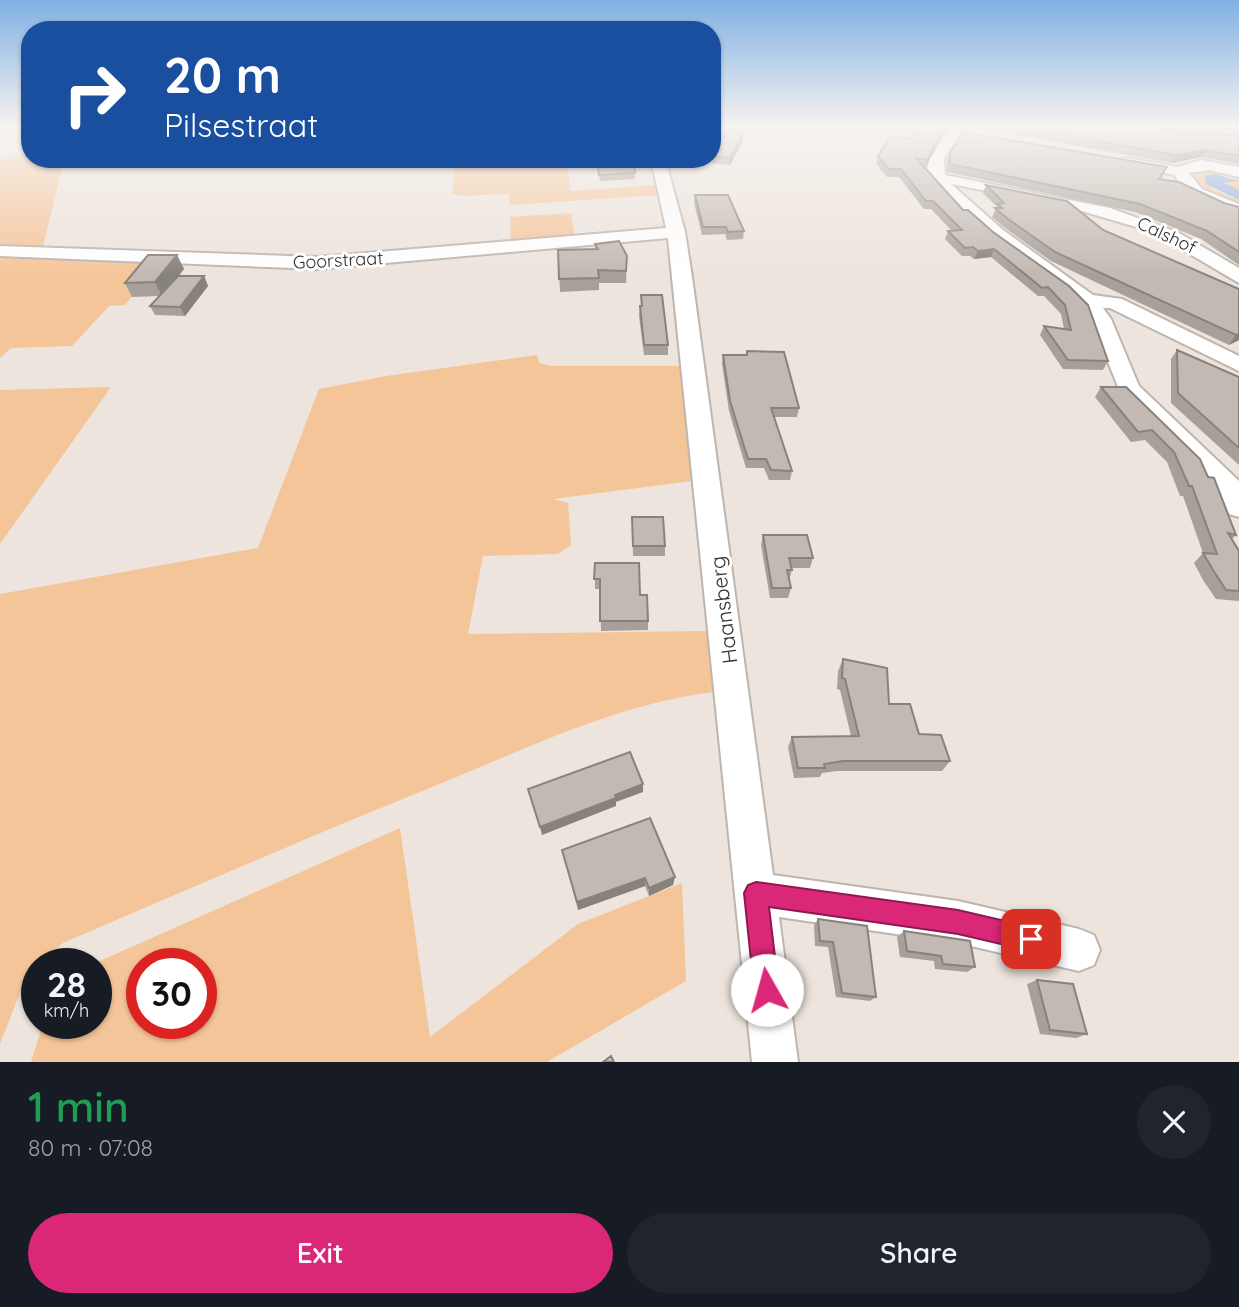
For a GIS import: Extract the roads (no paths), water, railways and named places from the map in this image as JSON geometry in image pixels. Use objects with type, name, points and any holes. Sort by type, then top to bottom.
[{"type":"street","name":"Haansberg","points":[[661,176],[676,232],[775,1062]]},
{"type":"street","points":[[939,176],[964,208],[1004,240],[1069,282],[1087,300],[1101,319],[1129,389],[1237,497]]},
{"type":"street","points":[[1124,176],[1192,188],[1213,201],[1239,209]]},
{"type":"street","points":[[1183,176],[1192,188]]},
{"type":"street","name":"Calshof","points":[[939,179],[957,180],[1088,206],[1165,231],[1203,252],[1239,277]]},
{"type":"street","name":"Calshof","points":[[1088,206],[1091,218],[1106,232]]},
{"type":"street","name":"Goorstraat","points":[[0,251],[318,263],[676,232]]},
{"type":"street","points":[[1216,283],[1239,294]]},
{"type":"street","points":[[1087,300],[1115,303],[1234,357]]},
{"type":"street","points":[[756,893],[958,922],[1079,950]]},
{"type":"water","points":[[1205,176],[1220,176],[1239,181],[1224,183],[1239,190],[1239,200],[1206,184]]}]
